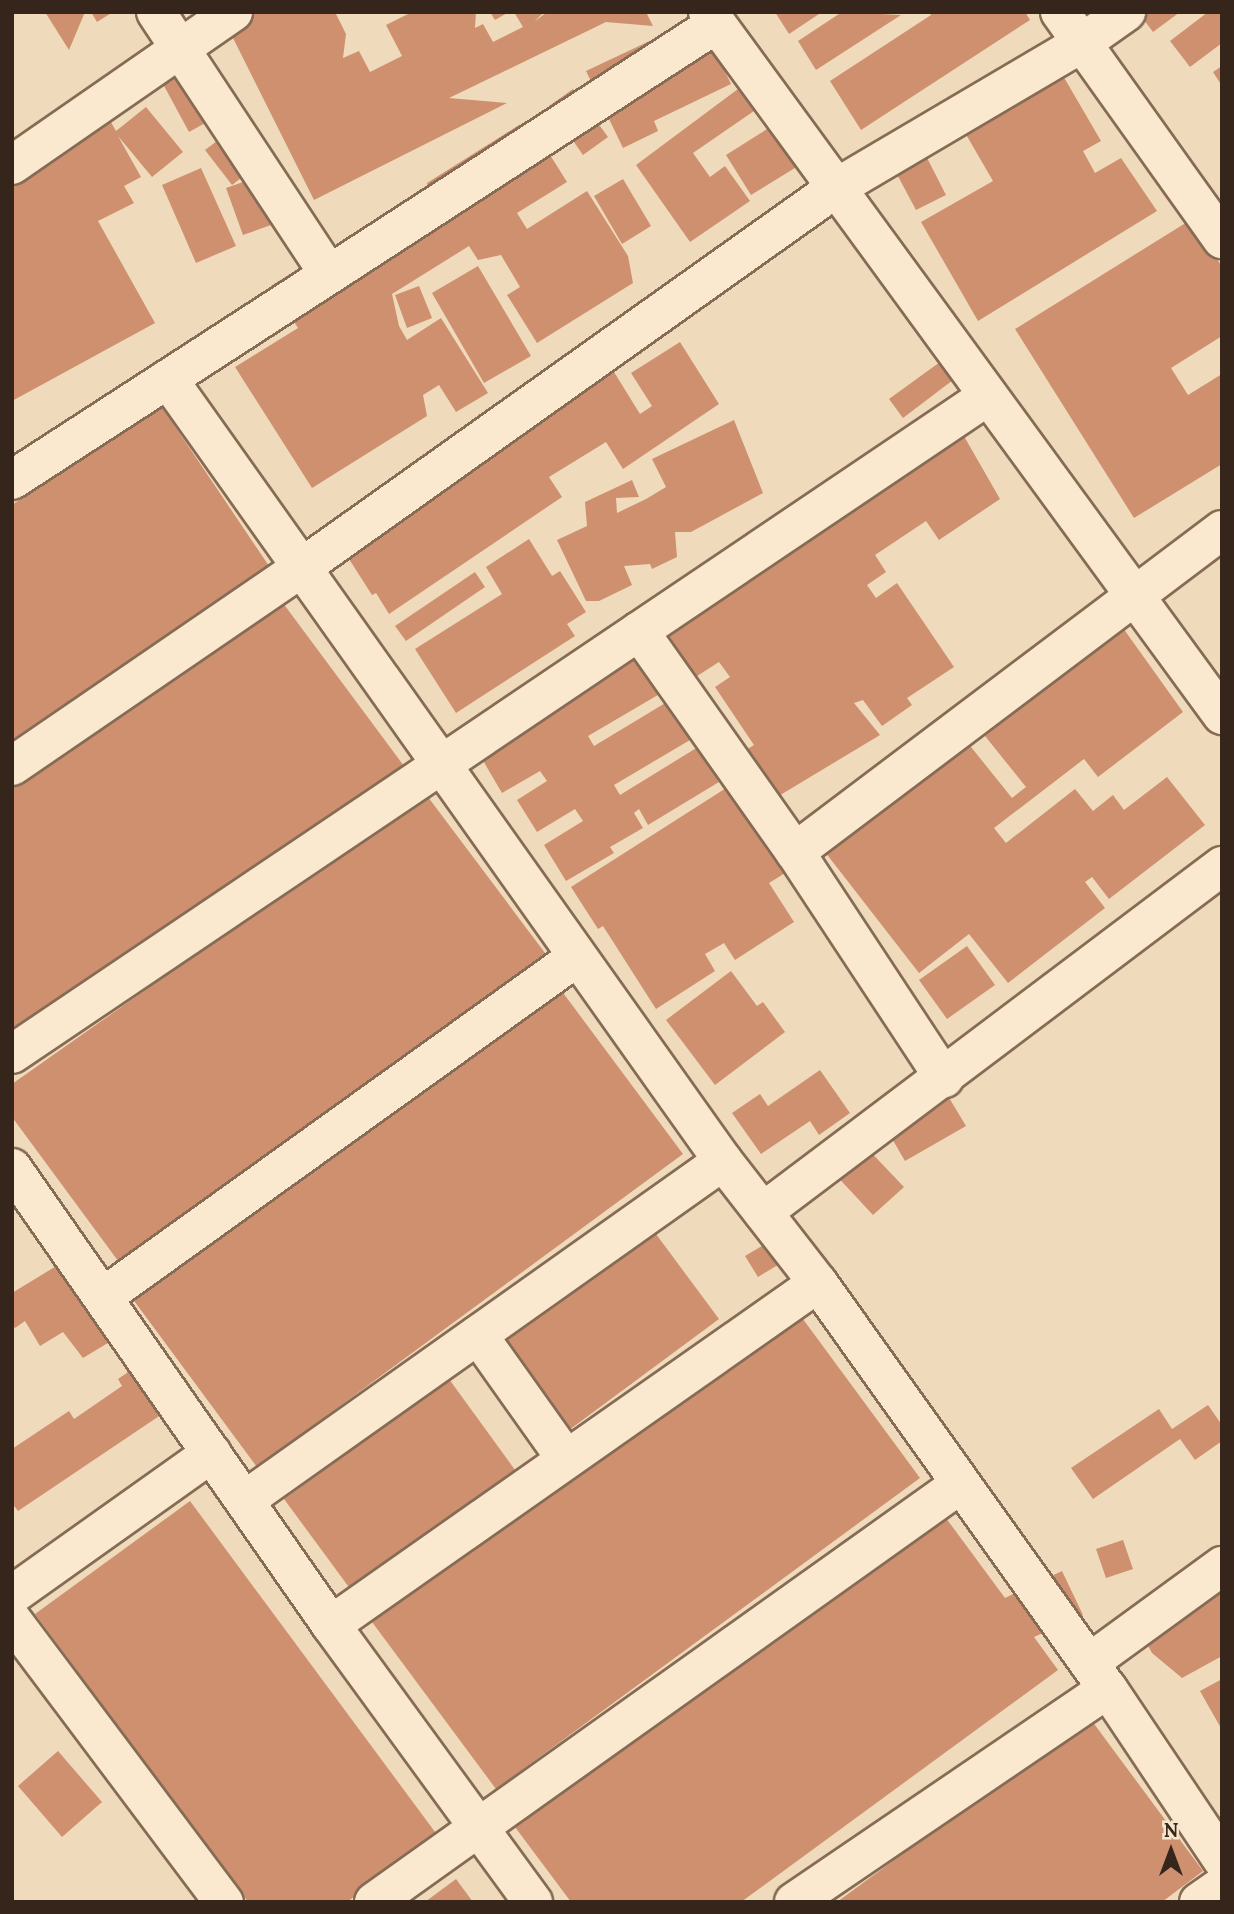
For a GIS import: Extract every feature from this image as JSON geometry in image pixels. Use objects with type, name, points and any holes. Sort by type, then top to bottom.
[{"type":"street","points":[[156,12],[329,274]]},
{"type":"street","points":[[12,166],[233,12]]},
{"type":"street","points":[[1060,12],[1222,239]]},
{"type":"street","points":[[12,766],[302,568],[836,188],[1082,43],[1126,12]]},
{"type":"street","points":[[12,480],[329,274],[712,18],[1222,715]]},
{"type":"street","points":[[168,379],[723,1161],[818,1283],[959,1485],[1099,1676],[1222,1859]]},
{"type":"street","points":[[12,1054],[988,396]]},
{"type":"street","points":[[795,852],[1133,594],[1222,530]]},
{"type":"street","points":[[639,631],[795,852],[944,1078]]},
{"type":"street","points":[[763,1212],[1222,866]]},
{"type":"street","points":[[103,1297],[577,957]]},
{"type":"street","points":[[245,1500],[723,1161]]},
{"type":"street","points":[[12,1168],[331,1625],[533,1902]]},
{"type":"street","points":[[331,1625],[818,1283]]},
{"type":"street","points":[[478,1335],[566,1459]]},
{"type":"street","points":[[12,1595],[212,1453]]},
{"type":"street","points":[[374,1902],[959,1485]]},
{"type":"street","points":[[794,1902],[1099,1676],[1222,1566]]},
{"type":"street","points":[[12,1620],[224,1902]]},
{"type":"street","points":[[1199,1902],[1222,1886]]},
{"type":"building","points":[[45,12],[85,12],[69,50]]},
{"type":"building","points":[[91,12],[113,12],[97,22]]},
{"type":"building","points":[[230,12],[335,12],[346,34],[343,58],[359,51],[370,72],[402,56],[386,25],[412,12],[476,12],[475,28],[483,24],[493,42],[523,27],[514,12],[544,12],[534,22],[547,12],[646,12],[653,26],[606,22],[449,98],[507,103],[314,200],[222,16]]},
{"type":"building","points":[[490,12],[509,12],[495,20]]},
{"type":"building","points":[[775,12],[822,12],[789,34]]},
{"type":"building","points":[[842,12],[901,15],[816,70],[798,41]]},
{"type":"building","points":[[929,12],[1025,12],[1030,20],[861,130],[830,81],[931,15]]},
{"type":"building","points":[[1138,12],[1180,12],[1153,32]]},
{"type":"building","points":[[1208,12],[1222,12],[1222,43],[1190,67],[1170,41]]},
{"type":"building","points":[[692,21],[708,55],[715,51],[731,84],[654,121],[658,131],[623,148],[586,71]]},
{"type":"building","points":[[150,60],[232,108],[189,132]]},
{"type":"building","points":[[1222,66],[1222,86],[1213,72]]},
{"type":"building","points":[[1062,74],[1101,141],[1083,151],[1095,173],[1121,158],[1157,211],[978,321],[921,222],[993,181],[964,131]]},
{"type":"building","points":[[573,89],[608,137],[583,155],[549,106]]},
{"type":"building","points":[[738,89],[754,111],[693,153],[710,177],[725,166],[750,201],[690,242],[636,165]]},
{"type":"building","points":[[146,107],[183,152],[152,177],[118,136],[141,177],[124,186],[134,203],[98,221],[155,323],[12,401],[12,170],[108,117],[116,131]]},
{"type":"building","points":[[778,122],[803,163],[751,195],[726,155]]},
{"type":"building","points":[[241,123],[267,158],[232,185],[205,150]]},
{"type":"building","points":[[530,123],[567,182],[517,213],[527,229],[587,191],[628,256],[633,283],[537,343],[507,295],[520,287],[501,255],[478,260],[469,246],[392,294],[399,326],[407,340],[441,318],[488,393],[456,412],[439,385],[423,395],[427,416],[312,488],[235,367],[298,328],[271,286],[384,215],[431,206],[427,183],[519,125]]},
{"type":"building","points":[[923,150],[946,195],[916,210],[892,165]]},
{"type":"building","points":[[201,168],[236,246],[196,263],[162,185]]},
{"type":"building","points":[[277,170],[294,217],[243,235],[226,188]]},
{"type":"building","points":[[623,179],[651,226],[622,244],[594,196]]},
{"type":"building","points":[[1192,219],[1222,267],[1222,336],[1171,368],[1188,395],[1222,374],[1222,464],[1134,518],[1015,329]]},
{"type":"building","points":[[478,266],[531,356],[484,383],[432,293]]},
{"type":"building","points":[[419,286],[432,318],[407,328],[395,295]]},
{"type":"building","points":[[680,342],[719,404],[623,469],[606,442],[549,477],[562,497],[389,614],[376,593],[372,595],[340,545],[614,372],[640,414],[652,406],[631,373]]},
{"type":"building","points":[[940,362],[953,380],[903,418],[889,399]]},
{"type":"building","points":[[160,404],[271,569],[12,746],[12,505]]},
{"type":"building","points":[[734,420],[763,493],[691,532],[675,532],[677,557],[652,569],[650,564],[624,566],[632,585],[599,601],[586,601],[557,540],[587,526],[585,502],[632,480],[639,497],[616,498],[617,513],[646,499],[666,487],[652,459]]},
{"type":"building","points":[[961,431],[1000,499],[939,540],[926,521],[875,555],[886,572],[867,585],[876,598],[897,583],[954,667],[907,698],[912,705],[882,726],[863,700],[854,703],[880,735],[777,797],[746,750],[754,745],[715,687],[730,677],[719,662],[694,678],[665,629]]},
{"type":"building","points":[[529,539],[552,576],[560,571],[586,612],[567,624],[575,636],[456,713],[415,649],[502,594],[486,567]]},
{"type":"building","points":[[475,572],[485,587],[406,641],[395,626]]},
{"type":"building","points":[[274,591],[404,766],[12,1034],[12,783]]},
{"type":"building","points":[[1123,628],[1183,712],[1098,777],[1084,759],[994,828],[1006,843],[1075,789],[1093,811],[1113,795],[1124,810],[1167,777],[1205,825],[1109,899],[1092,877],[1085,882],[1105,908],[1008,983],[969,934],[919,973],[825,852],[967,742],[1012,798],[1026,787],[985,736]]},
{"type":"building","points":[[637,650],[663,692],[588,736],[594,746],[667,702],[690,740],[614,785],[620,795],[698,747],[719,782],[648,825],[639,809],[634,813],[643,828],[610,847],[614,853],[566,881],[544,845],[583,821],[575,809],[537,832],[517,800],[547,781],[540,771],[502,793],[475,747]]},
{"type":"building","points":[[734,783],[790,870],[769,883],[794,922],[735,960],[724,943],[705,954],[715,971],[656,1009],[603,926],[598,929],[571,887]]},
{"type":"building","points":[[425,793],[551,961],[127,1273],[12,1117],[12,1084]]},
{"type":"building","points":[[967,946],[995,985],[947,1019],[919,980]]},
{"type":"building","points":[[731,971],[757,1006],[763,1002],[785,1032],[715,1085],[666,1020]]},
{"type":"building","points":[[555,982],[683,1154],[257,1467],[129,1294]]},
{"type":"building","points":[[820,1070],[850,1113],[819,1135],[810,1121],[761,1154],[732,1113],[760,1094],[768,1106]]},
{"type":"building","points":[[945,1091],[966,1126],[905,1161],[884,1125]]},
{"type":"building","points":[[863,1144],[904,1187],[873,1215],[833,1172]]},
{"type":"building","points":[[653,1230],[719,1319],[561,1436],[494,1346]]},
{"type":"building","points":[[789,1230],[801,1251],[758,1277],[745,1256]]},
{"type":"building","points":[[76,1254],[131,1329],[83,1358],[63,1332],[40,1346],[25,1321],[15,1328],[12,1324],[12,1293]]},
{"type":"building","points":[[797,1311],[920,1478],[496,1789],[372,1622]]},
{"type":"building","points":[[134,1368],[183,1400],[18,1511],[12,1503],[12,1449],[69,1411],[74,1419],[122,1386],[118,1379]]},
{"type":"building","points":[[449,1379],[515,1470],[351,1590],[284,1499]]},
{"type":"building","points":[[1208,1405],[1222,1425],[1222,1441],[1195,1460],[1180,1439],[1093,1499],[1071,1468],[1159,1409],[1172,1429]]},
{"type":"building","points":[[190,1501],[438,1836],[347,1902],[248,1902],[35,1614]]},
{"type":"building","points":[[943,1514],[1005,1598],[1062,1571],[1083,1615],[1034,1637],[1058,1670],[741,1902],[571,1902],[515,1827]]},
{"type":"building","points":[[1123,1540],[1133,1569],[1106,1578],[1096,1549]]},
{"type":"building","points":[[1222,1560],[1222,1656],[1182,1678],[1152,1653],[1128,1609]]},
{"type":"building","points":[[1222,1679],[1222,1730],[1200,1691]]},
{"type":"building","points":[[1089,1717],[1203,1871],[1162,1902],[837,1902]]},
{"type":"building","points":[[58,1751],[102,1802],[62,1837],[18,1786]]},
{"type":"building","points":[[456,1879],[473,1902],[425,1902]]}]
